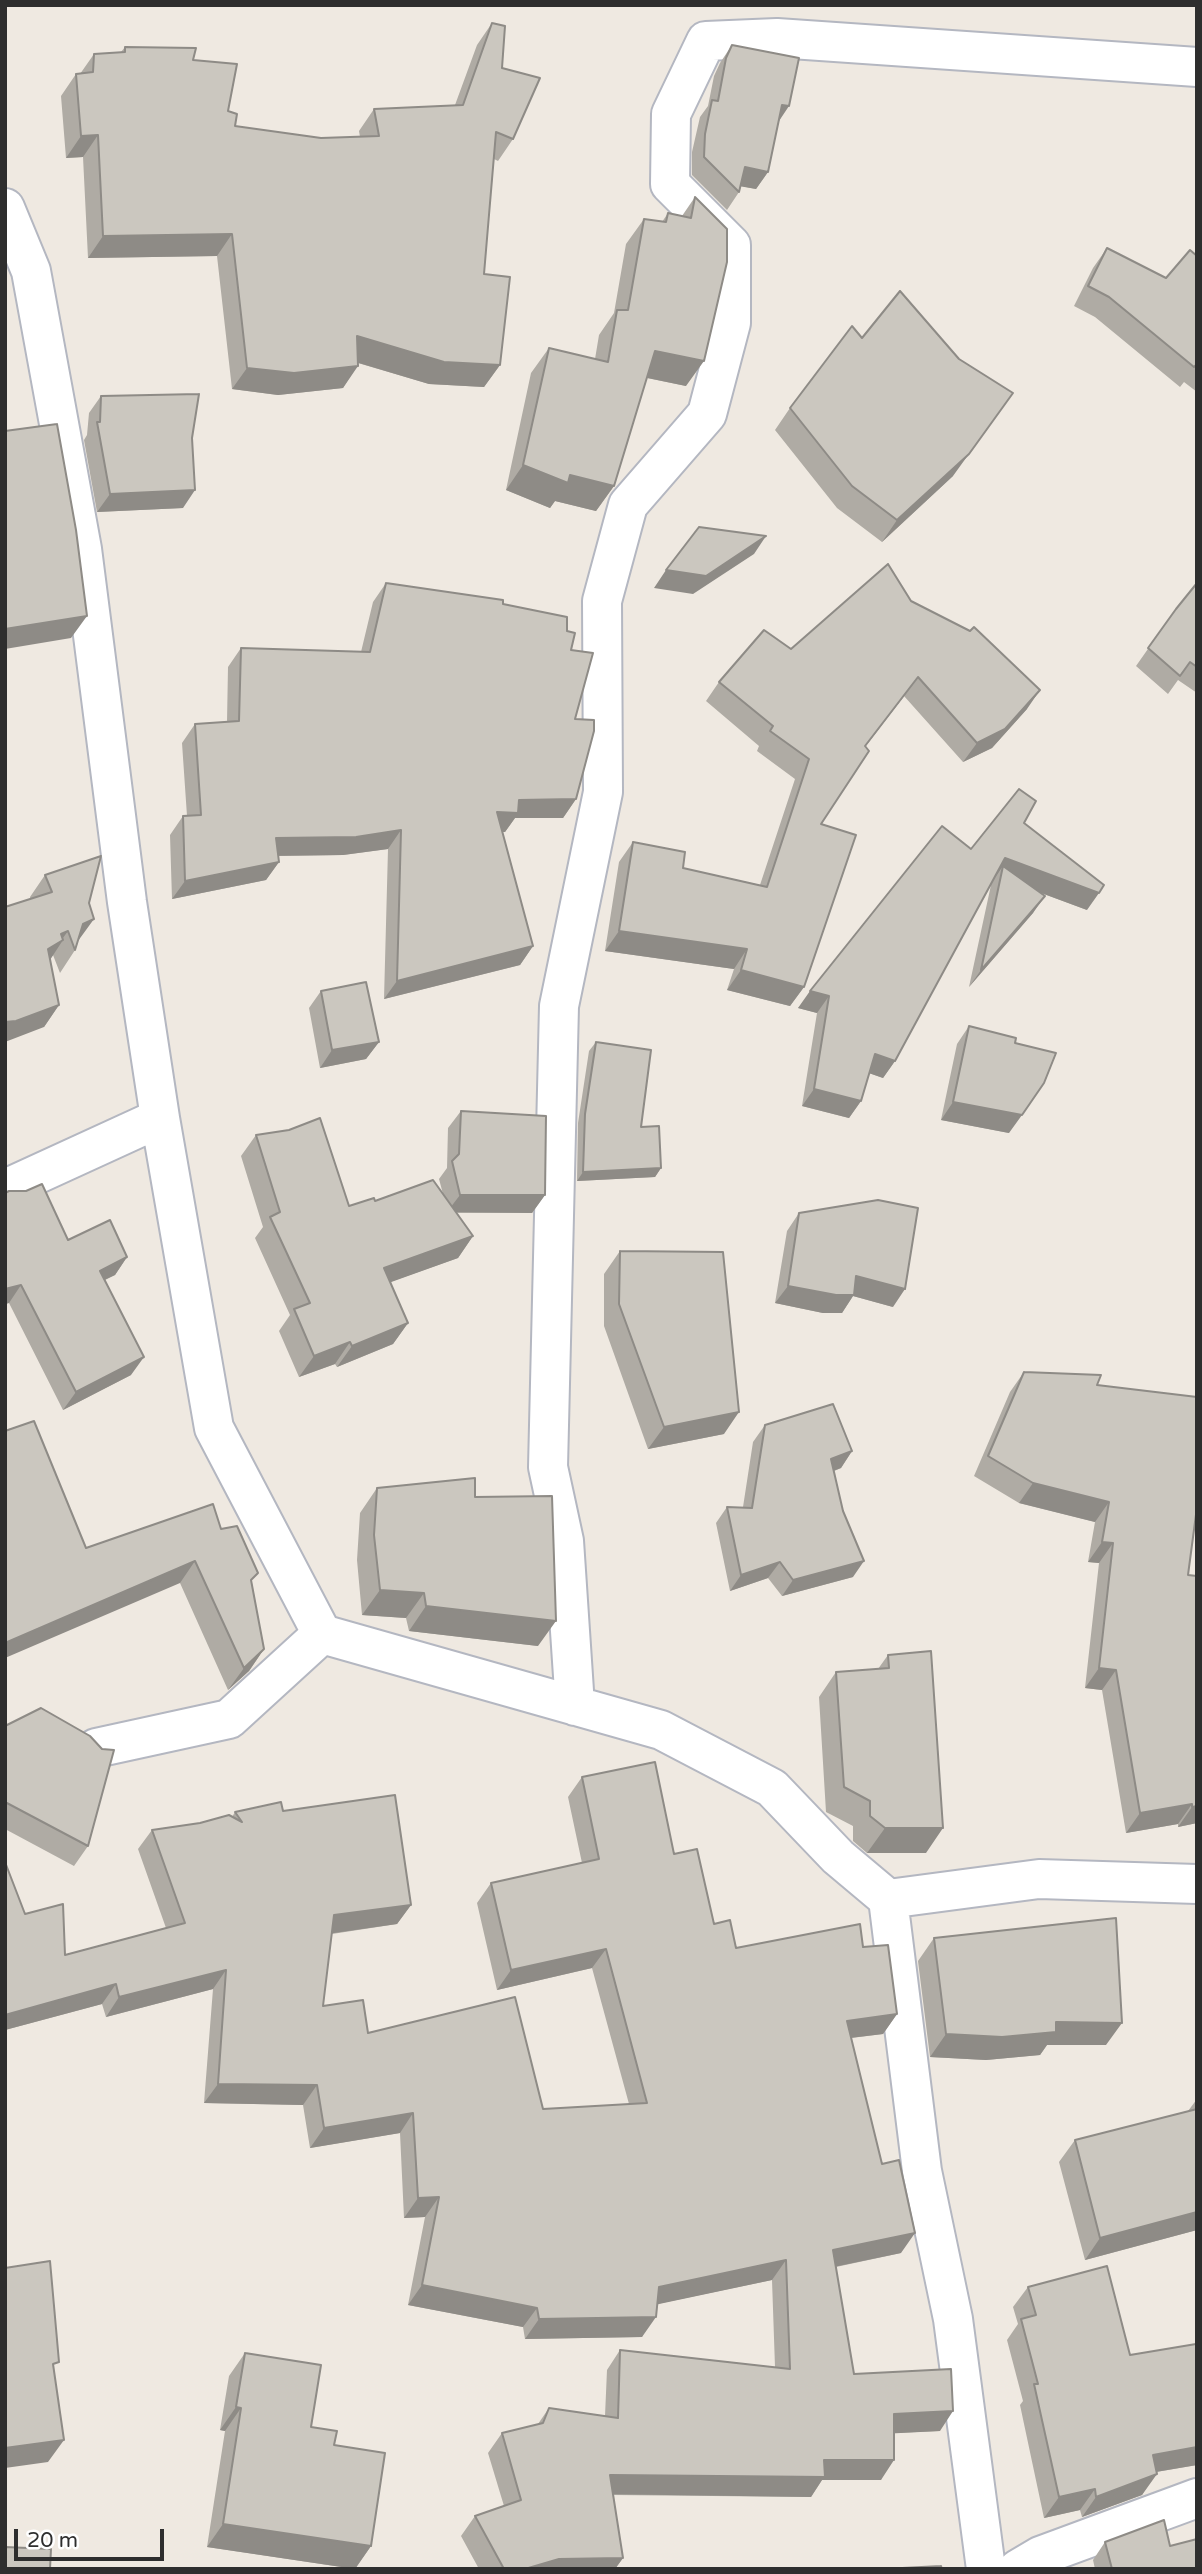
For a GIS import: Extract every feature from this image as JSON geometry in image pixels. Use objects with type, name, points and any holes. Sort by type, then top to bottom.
[{"type":"street","points":[[575,1706],[564,1541],[548,1467],[559,1006],[603,792],[602,601],[628,505],[707,414],[731,323],[731,245],[670,184],[671,114],[706,41],[777,38],[1197,68]]},
{"type":"street","points":[[5,208],[31,271],[82,549],[127,902],[160,1118],[214,1428],[322,1634],[661,1730],[772,1788],[838,1857],[888,1899],[922,2171],[953,2319],[986,2569]]},
{"type":"street","points":[[5,1189],[160,1118]]},
{"type":"street","points":[[96,1748],[229,1719],[322,1634]]},
{"type":"street","points":[[888,1899],[1039,1879],[1197,1884]]},
{"type":"street","points":[[1018,2569],[1040,2556],[1197,2498]]},
{"type":"building","points":[[492,23],[505,26],[502,68],[540,78],[513,139],[496,132],[484,274],[510,277],[500,365],[444,362],[357,336],[358,366],[294,373],[247,368],[232,234],[103,236],[98,135],[81,136],[76,74],[93,72],[94,54],[125,52],[125,47],[196,48],[193,60],[237,64],[228,111],[237,114],[235,126],[321,138],[379,136],[374,109],[463,105]]},
{"type":"building","points":[[732,45],[799,58],[789,106],[782,105],[768,172],[745,167],[739,192],[704,157],[705,134],[712,100],[718,101],[726,58]]},
{"type":"building","points":[[695,197],[727,229],[727,262],[704,361],[655,351],[614,486],[570,475],[568,483],[523,465],[549,348],[608,362],[617,310],[628,310],[644,219],[666,222],[668,213],[691,218]]},
{"type":"building","points":[[1107,248],[1166,278],[1190,250],[1197,256],[1197,364],[1194,367],[1109,297],[1088,286]]},
{"type":"building","points":[[900,291],[959,359],[1013,393],[969,454],[897,520],[852,486],[790,408],[852,326],[862,338]]},
{"type":"building","points":[[199,394],[192,438],[195,490],[110,494],[97,422],[100,422],[101,396]]},
{"type":"building","points":[[57,424],[76,530],[87,616],[5,629],[5,431]]},
{"type":"building","points":[[699,527],[766,536],[706,576],[666,570]]},
{"type":"building","points":[[888,564],[911,601],[970,631],[974,627],[1040,690],[1005,729],[977,743],[918,677],[865,746],[869,751],[821,824],[856,835],[804,987],[741,970],[747,949],[619,931],[633,842],[685,852],[683,868],[767,887],[809,759],[770,731],[773,726],[719,682],[764,630],[791,649]]},
{"type":"building","points":[[386,583],[503,600],[503,604],[567,617],[567,631],[575,633],[571,650],[593,653],[575,719],[594,720],[594,731],[576,799],[519,800],[518,813],[497,812],[533,946],[397,981],[401,830],[356,837],[276,838],[279,862],[185,881],[183,816],[201,815],[195,724],[239,721],[241,648],[370,652]]},
{"type":"building","points":[[1197,583],[1197,667],[1190,662],[1180,676],[1148,648]]},
{"type":"building","points":[[1019,789],[1036,801],[1024,823],[1104,885],[1099,893],[1005,858],[895,1061],[875,1054],[861,1101],[814,1089],[829,996],[810,991],[942,826],[971,849]]},
{"type":"building","points":[[101,856],[89,903],[94,919],[83,924],[75,950],[68,931],[61,934],[63,940],[48,949],[59,1005],[16,1021],[5,1022],[5,907],[52,892],[45,875]]},
{"type":"building","points":[[1003,866],[1045,896],[981,970]]},
{"type":"building","points":[[366,982],[379,1042],[332,1050],[321,991]]},
{"type":"building","points":[[969,1026],[1016,1038],[1015,1043],[1056,1053],[1044,1083],[1022,1115],[953,1102]]},
{"type":"building","points":[[596,1042],[651,1050],[641,1127],[659,1126],[661,1168],[583,1172],[585,1114]]},
{"type":"building","points":[[461,1111],[546,1116],[545,1195],[460,1195],[452,1161],[459,1154]]},
{"type":"building","points":[[320,1118],[349,1206],[374,1198],[375,1201],[433,1180],[473,1236],[384,1268],[408,1323],[352,1346],[350,1342],[314,1356],[294,1309],[310,1303],[270,1217],[280,1212],[256,1135],[289,1130]]},
{"type":"building","points":[[42,1184],[68,1240],[110,1220],[127,1257],[100,1271],[144,1357],[76,1392],[21,1285],[5,1289],[5,1193],[26,1191]]},
{"type":"building","points":[[878,1200],[918,1208],[905,1289],[856,1276],[854,1295],[836,1295],[788,1286],[799,1213]]},
{"type":"building","points":[[620,1251],[723,1252],[739,1412],[664,1427],[619,1304]]},
{"type":"building","points":[[1024,1372],[1101,1375],[1097,1385],[1197,1397],[1197,1507],[1188,1575],[1197,1576],[1197,1806],[1192,1807],[1192,1804],[1140,1813],[1116,1670],[1099,1668],[1113,1543],[1102,1542],[1109,1502],[1033,1483],[988,1456]]},
{"type":"building","points":[[833,1404],[852,1451],[831,1459],[843,1511],[864,1561],[793,1580],[780,1562],[741,1575],[727,1507],[752,1508],[765,1425]]},
{"type":"building","points":[[34,1421],[86,1548],[213,1504],[221,1529],[237,1526],[258,1573],[251,1580],[264,1649],[244,1668],[195,1561],[5,1643],[5,1431]]},
{"type":"building","points":[[475,1478],[475,1497],[552,1496],[556,1621],[426,1606],[424,1593],[380,1590],[374,1535],[377,1488]]},
{"type":"building","points":[[931,1651],[943,1828],[885,1828],[870,1816],[870,1801],[844,1787],[836,1672],[889,1668],[888,1655]]},
{"type":"building","points":[[41,1708],[90,1736],[102,1749],[114,1750],[88,1846],[5,1802],[5,1726]]},
{"type":"building","points":[[655,1762],[674,1854],[697,1849],[714,1924],[730,1920],[736,1948],[860,1924],[863,1947],[888,1945],[897,2014],[847,2021],[882,2164],[899,2160],[915,2233],[833,2250],[854,2374],[951,2369],[953,2411],[894,2414],[894,2460],[824,2460],[825,2477],[610,2475],[623,2558],[559,2559],[525,2569],[504,2569],[475,2516],[521,2500],[502,2433],[543,2423],[549,2408],[618,2418],[620,2350],[790,2369],[786,2260],[659,2287],[656,2317],[539,2319],[537,2308],[422,2285],[439,2197],[418,2198],[413,2113],[324,2128],[317,2085],[218,2084],[226,1970],[119,1997],[116,1984],[5,2015],[5,1862],[25,1914],[63,1904],[65,1955],[185,1923],[152,1830],[200,1823],[229,1815],[242,1822],[235,1812],[281,1802],[283,1811],[395,1795],[411,1905],[334,1915],[323,2006],[363,2000],[368,2033],[515,1997],[543,2109],[647,2103],[606,1949],[511,1970],[491,1883],[599,1859],[582,1777]]},
{"type":"building","points":[[1116,1918],[1122,2023],[1056,2022],[1056,2032],[1002,2037],[946,2034],[934,1938]]},
{"type":"building","points":[[1197,2109],[1197,2212],[1100,2238],[1075,2140]]},
{"type":"building","points":[[50,2261],[59,2362],[53,2364],[64,2440],[5,2448],[5,2268]]},
{"type":"building","points":[[1107,2266],[1130,2355],[1196,2344],[1197,2447],[1153,2455],[1157,2474],[1096,2497],[1095,2489],[1059,2497],[1034,2384],[1038,2384],[1021,2319],[1036,2315],[1028,2287]]},
{"type":"building","points":[[245,2353],[321,2365],[311,2427],[337,2431],[334,2445],[385,2453],[371,2546],[223,2524],[241,2408],[236,2407]]},
{"type":"building","points":[[1164,2520],[1170,2546],[1197,2539],[1197,2569],[1112,2569],[1105,2542]]},
{"type":"building","points":[[5,2547],[51,2549],[50,2569],[5,2569]]},
{"type":"building","points":[[941,2566],[942,2569],[883,2569]]}]
